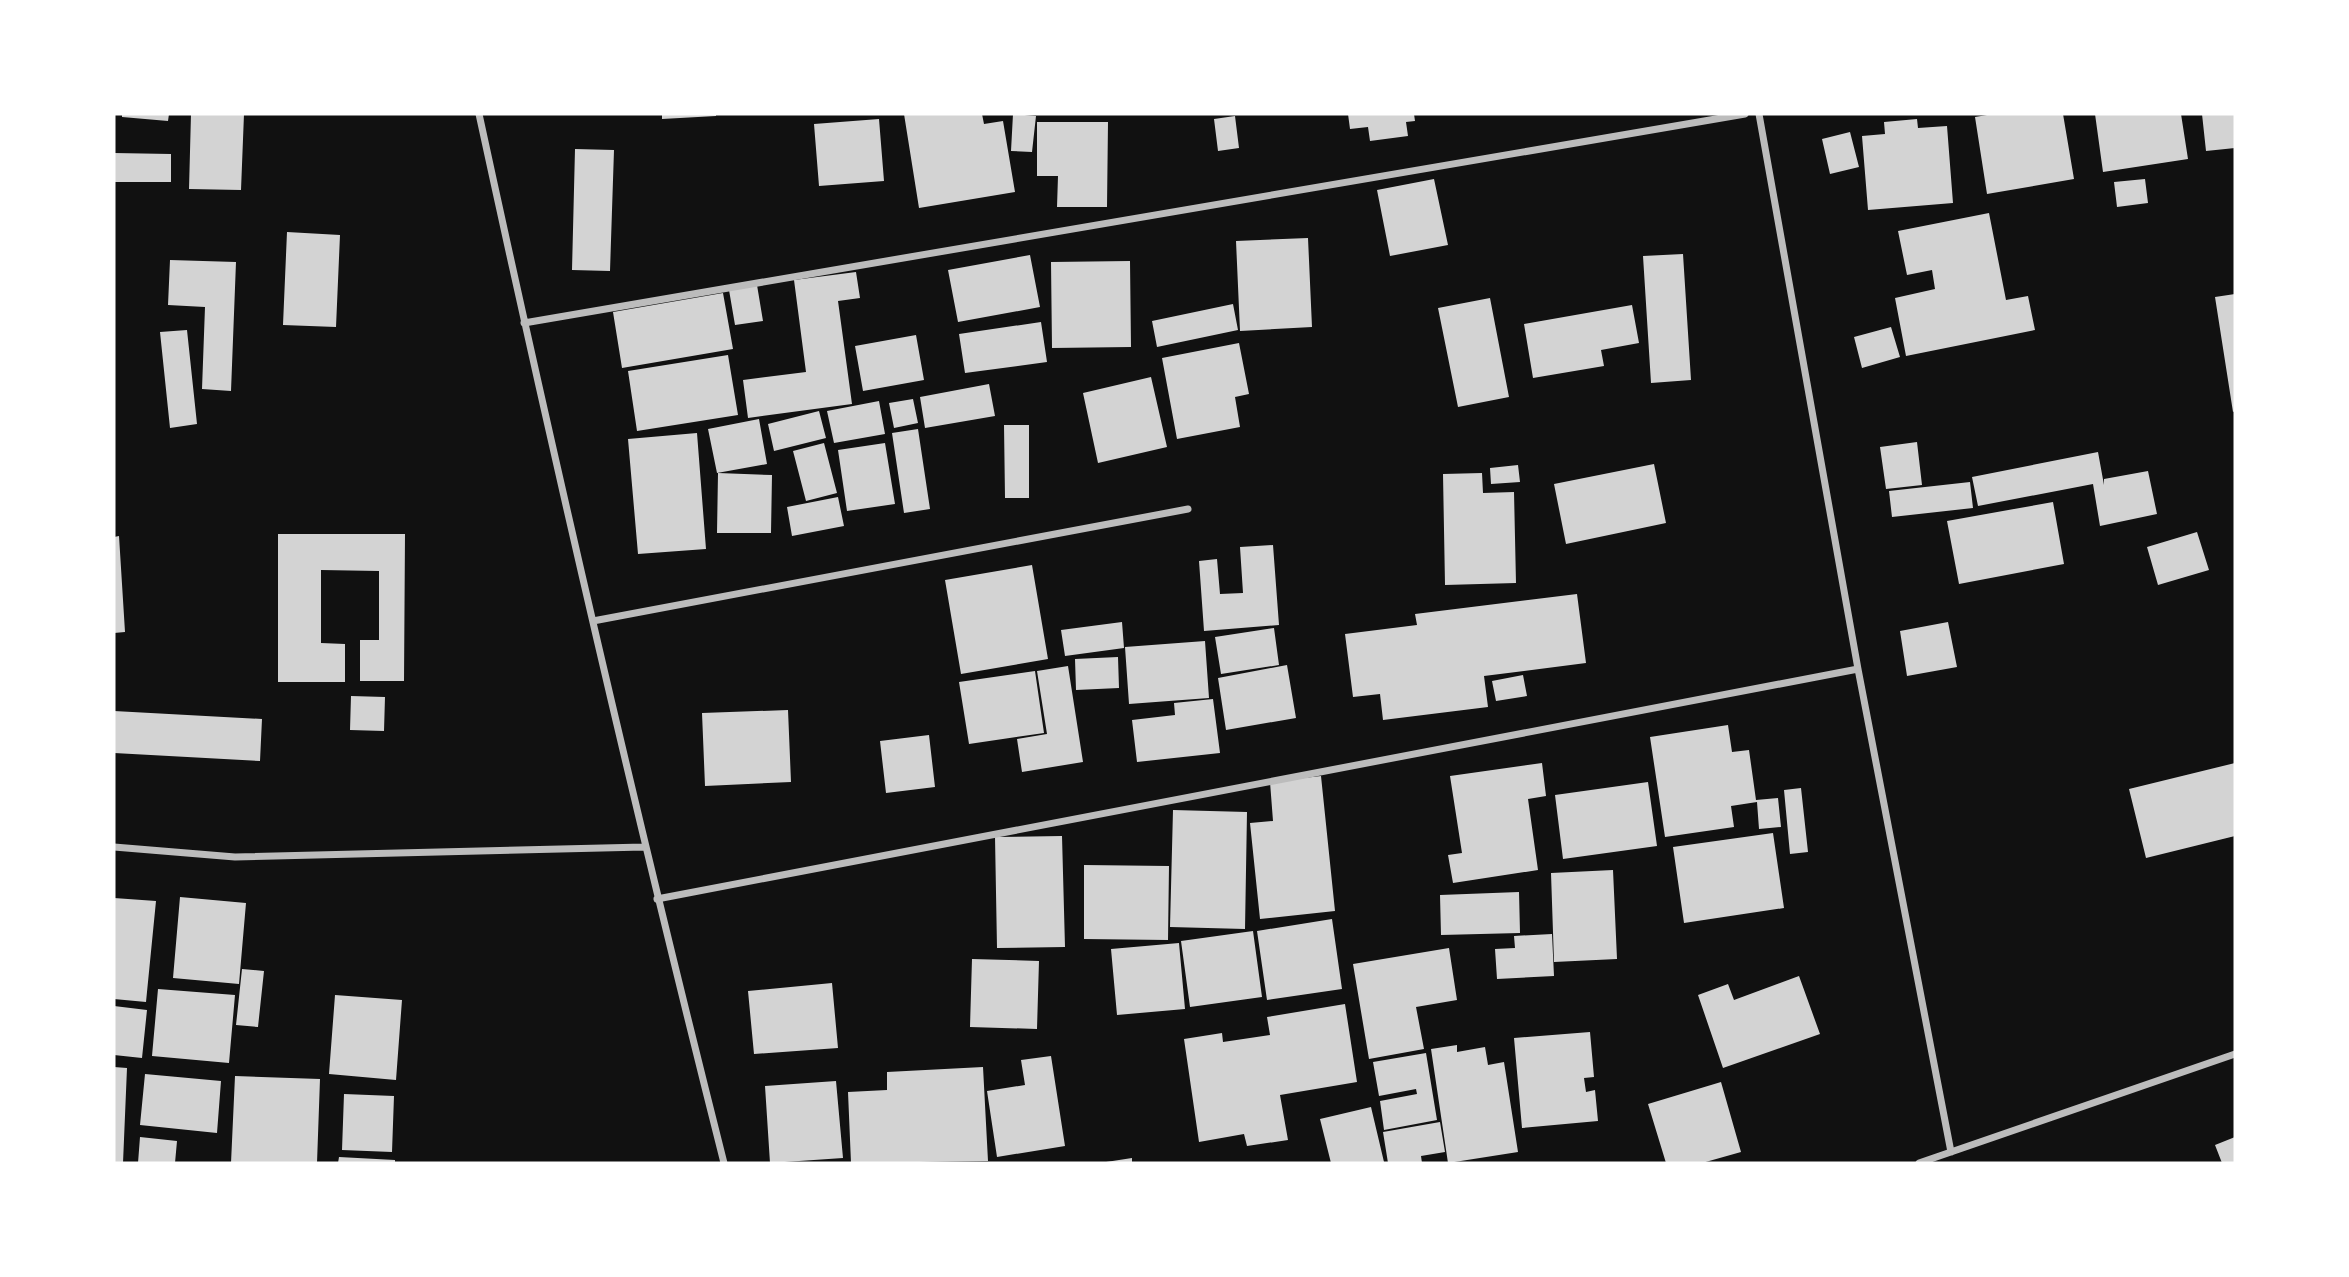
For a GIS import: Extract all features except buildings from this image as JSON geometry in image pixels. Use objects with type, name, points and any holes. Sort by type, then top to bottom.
[{"type":"street","points":[[479,114],[644,847],[724,1163]]},
{"type":"street","points":[[524,323],[1745,114]]},
{"type":"street","points":[[1759,114],[1858,669],[1951,1152]]},
{"type":"street","points":[[593,621],[1188,509]]},
{"type":"street","points":[[657,899],[1858,669]]},
{"type":"street","points":[[114,847],[235,857],[644,847]]},
{"type":"street","points":[[1919,1163],[2235,1054]]}]
